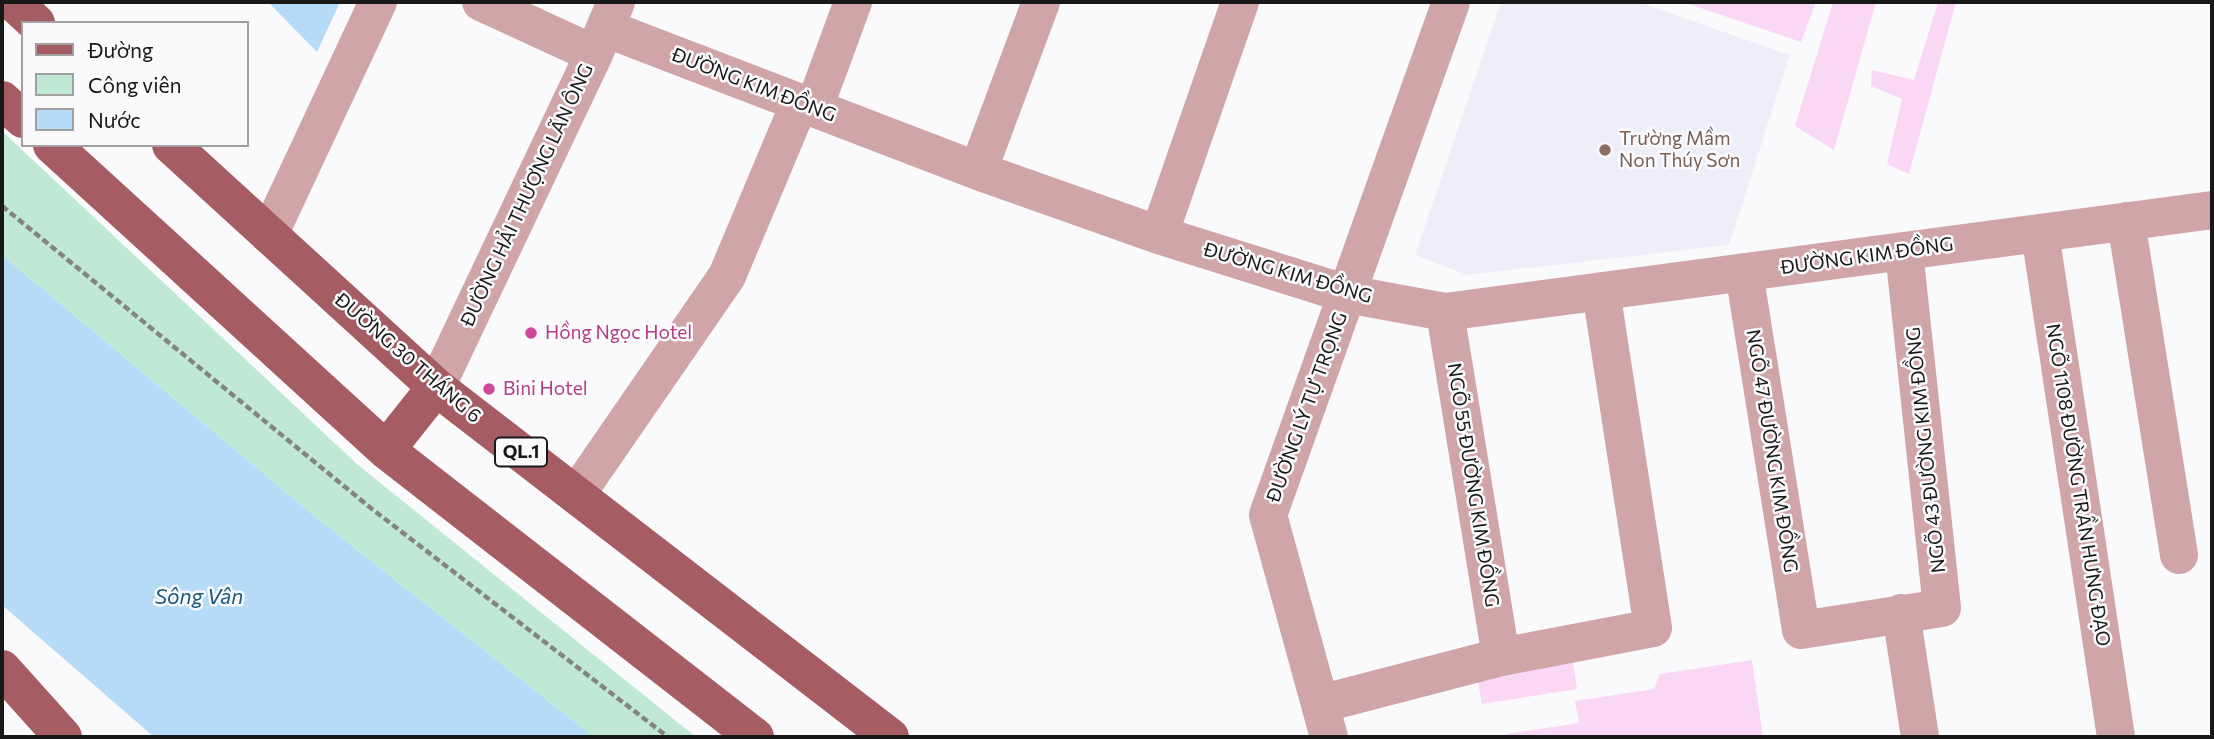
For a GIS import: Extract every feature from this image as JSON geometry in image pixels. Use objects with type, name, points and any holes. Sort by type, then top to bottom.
[{"type":"main road","points":[[13,2],[34,21]]},
{"type":"main road","points":[[2,100],[21,117]]},
{"type":"main road","points":[[54,147],[386,450],[755,737]]},
{"type":"main road","name":"ĐƯỜNG 30 THÁNG 6","points":[[173,147],[436,387],[890,737]]},
{"type":"main road","points":[[386,450],[436,387]]},
{"type":"main road","points":[[2,669],[64,737]]},
{"type":"street","points":[[269,235],[378,2]]},
{"type":"street","name":"ĐƯỜNG KIM ĐỒNG","points":[[481,2],[605,28],[978,171],[1159,234],[1347,294],[1445,312],[2212,210]]},
{"type":"street","points":[[576,495],[727,276],[853,2]]},
{"type":"street","points":[[978,171],[1041,2]]},
{"type":"street","points":[[1159,234],[1240,2]]},
{"type":"street","name":"ĐƯỜNG LÝ TỰ TRỌNG","points":[[1324,721],[1268,515],[1451,2]]},
{"type":"street","name":"ĐƯỜNG HẢI THƯỢNG LÃN ÔNG","points":[[436,387],[605,28]]},
{"type":"street","points":[[2126,221],[2179,555]]},
{"type":"street","name":"NGÕ 1108 ĐƯỜNG TRẦN HƯNG ĐẠO","points":[[2040,233],[2116,737]]},
{"type":"street","name":"NGÕ 43 ĐƯỜNG KIM ĐỒNG","points":[[1901,613],[1942,608],[1904,251]]},
{"type":"street","name":"NGÕ 47 ĐƯỜNG KIM ĐỒNG","points":[[1744,272],[1801,630],[1901,613]]},
{"type":"street","points":[[1324,721],[1501,657],[1653,628],[1601,291]]},
{"type":"street","name":"NGÕ 55 ĐƯỜNG KIM ĐỒNG","points":[[1445,312],[1501,657]]},
{"type":"street","points":[[1901,613],[1920,737]]},
{"type":"path","points":[[2,206],[372,509],[668,737]]},
{"type":"shaded area","name":"Trường Mầm Non Thúy Sơn","points":[[1501,2],[1638,2],[1790,55],[1729,245],[1467,275],[1415,255]]},
{"type":"green space","points":[[2,131],[358,465],[696,737],[594,737],[318,519],[2,255]]},
{"type":"water","points":[[268,2],[340,2],[317,52]]},
{"type":"water","name":"Sông Vân","points":[[2,255],[318,519],[594,737],[154,737],[2,605]]},
{"type":"building","points":[[1683,2],[1816,2],[1801,42]]},
{"type":"building","points":[[1833,2],[1876,2],[1834,150],[1795,126]]},
{"type":"building","points":[[1938,2],[1956,2],[1909,174],[1887,164],[1902,99],[1871,86],[1872,70],[1914,80]]},
{"type":"building","points":[[1572,655],[1577,689],[1482,704],[1476,671]]},
{"type":"building","points":[[1752,660],[1763,737],[1506,737],[1506,734],[1579,723],[1575,701],[1654,689],[1660,674]]},
{"type":"place","name":"Trường Mầm Non Thúy Sơn","points":[[1605,150]]},
{"type":"place","name":"Hồng Ngọc Hotel","points":[[531,333]]},
{"type":"place","name":"Bini Hotel","points":[[489,389]]}]
